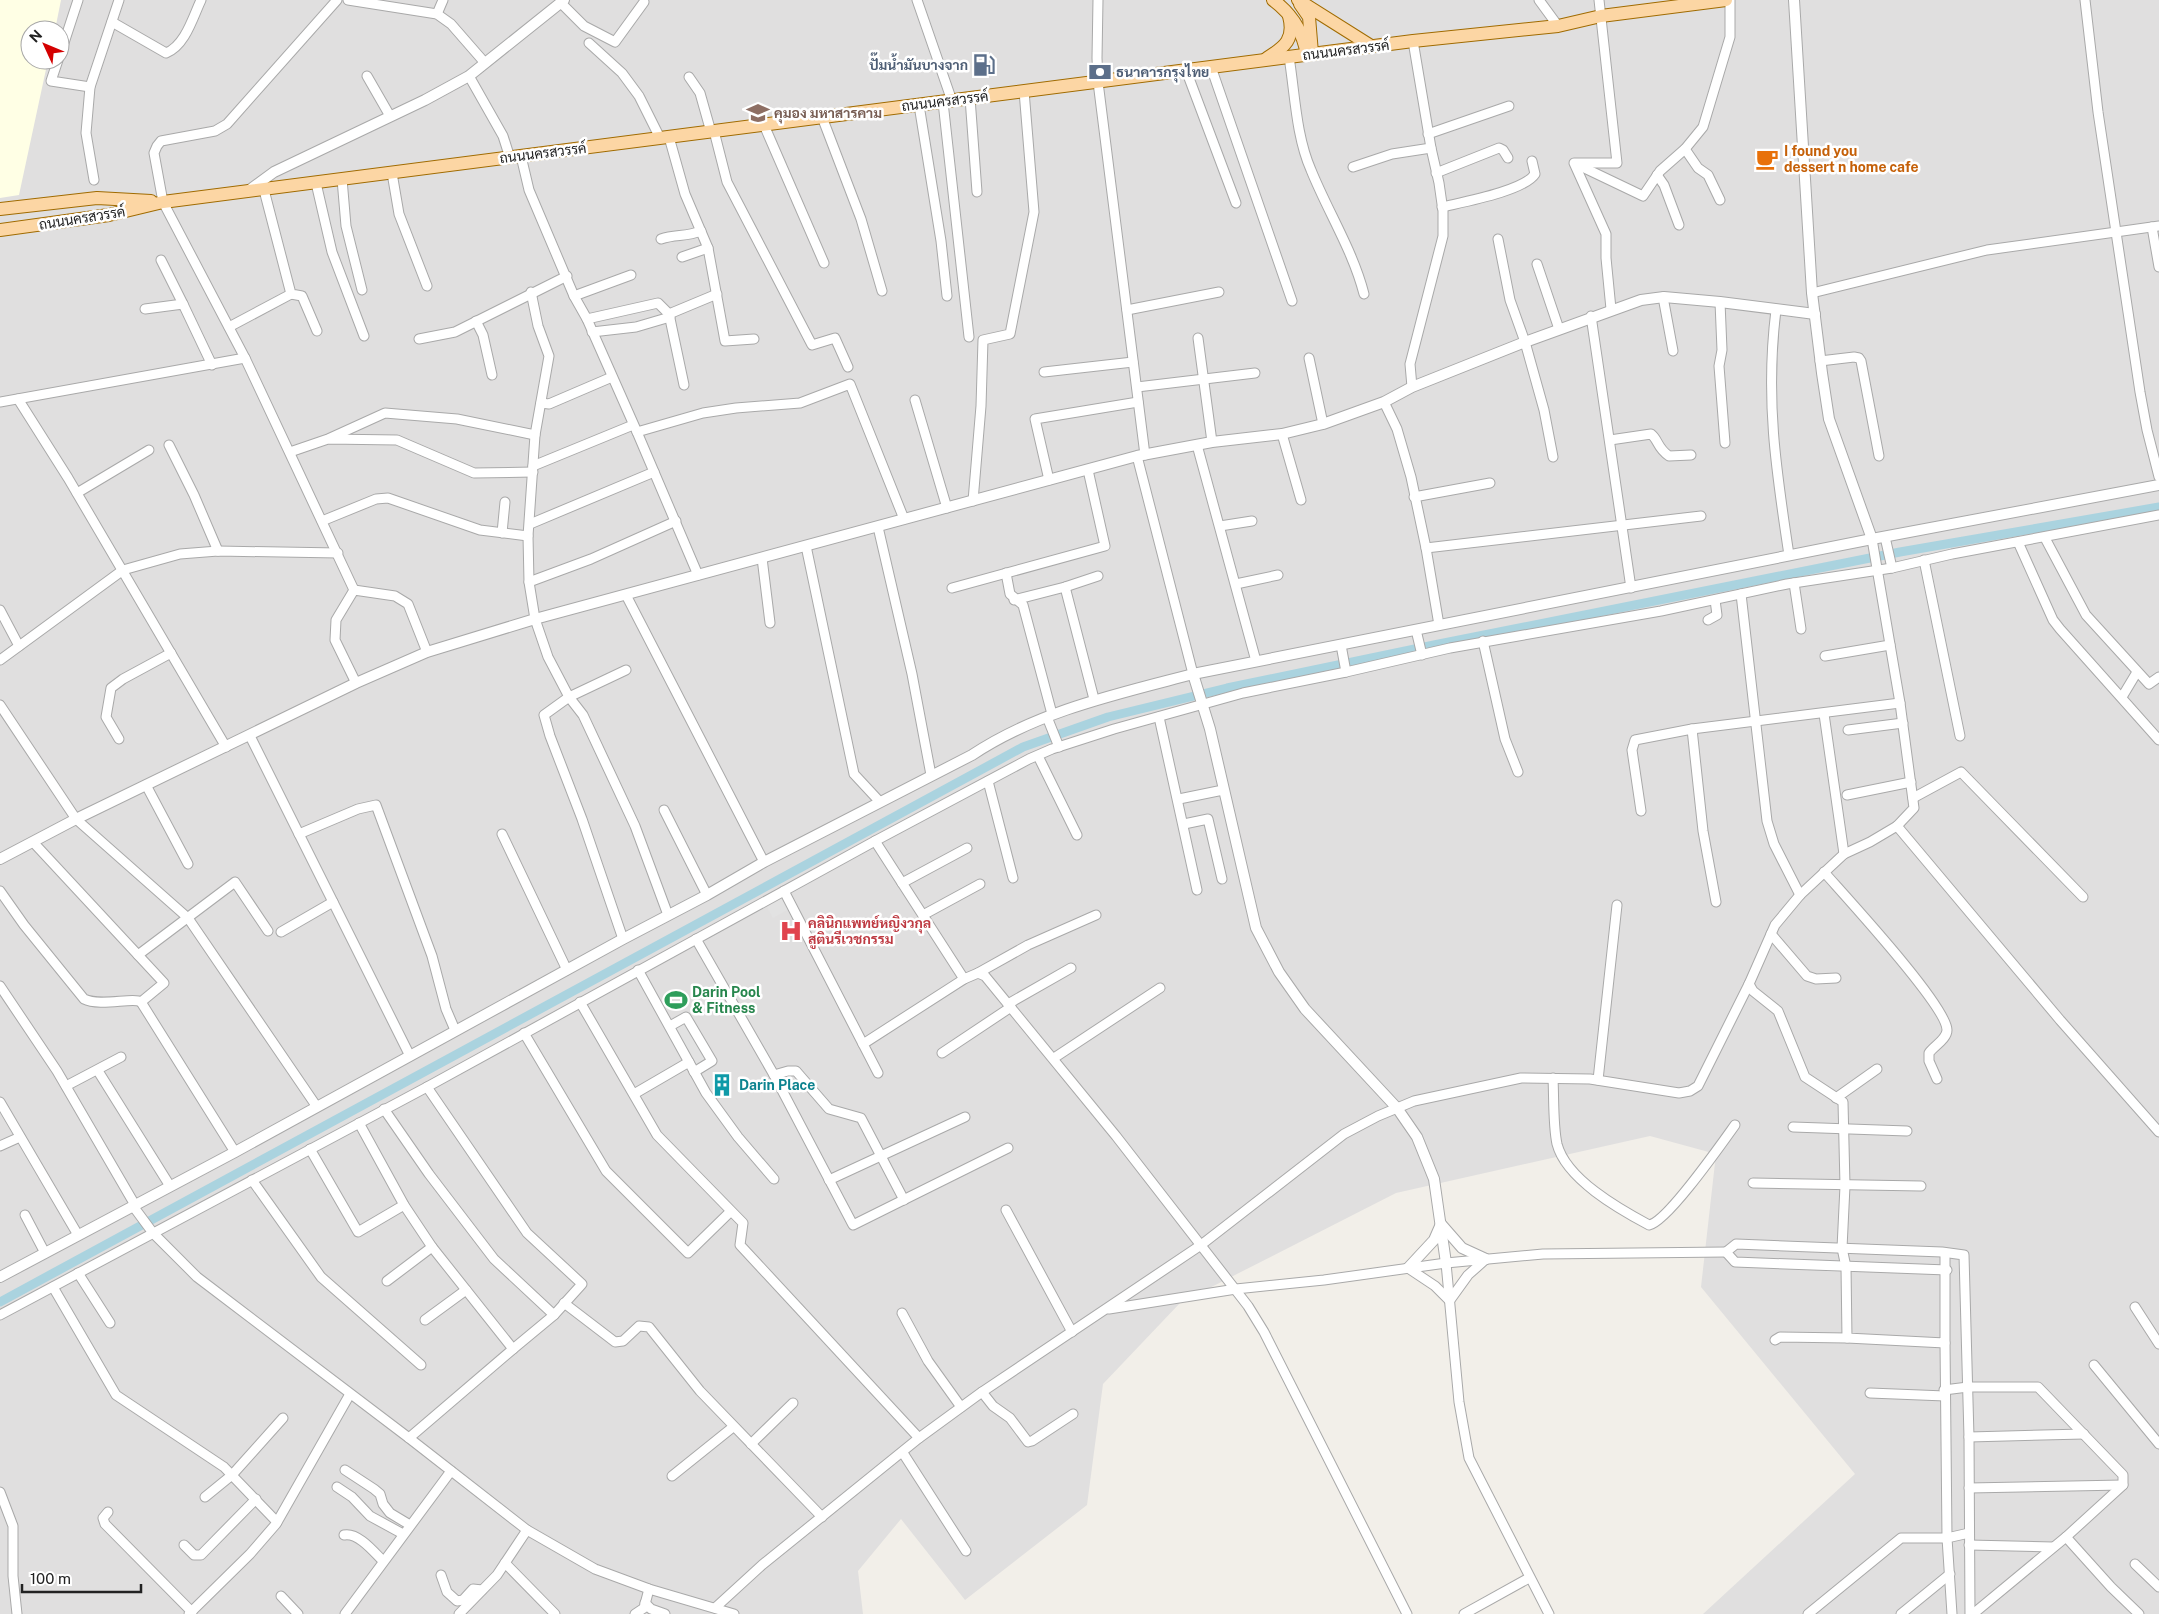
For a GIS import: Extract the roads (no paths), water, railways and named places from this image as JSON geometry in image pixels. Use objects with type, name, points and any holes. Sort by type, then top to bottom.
[{"type":"main road","points":[[1273,0],[1293,18],[1310,54]]},
{"type":"main road","points":[[1297,0],[1309,17],[1310,54]]},
{"type":"main road","points":[[1297,0],[1371,46]]},
{"type":"main road","name":"ถนนนครสวรรค์","points":[[0,230],[109,215],[163,202],[1371,46],[1558,26],[1601,16],[1726,0]]},
{"type":"main road","points":[[1263,60],[1282,48],[1289,39],[1291,29],[1287,11]]},
{"type":"main road","name":"ถนนนครสวรรค์","points":[[0,209],[107,198],[163,202]]},
{"type":"main road","points":[[107,198],[109,215]]},
{"type":"street","points":[[70,24],[78,0]]},
{"type":"street","points":[[94,180],[86,133],[90,87],[119,0]]},
{"type":"street","points":[[112,22],[166,53],[176,49],[181,42],[202,0]]},
{"type":"street","points":[[338,0],[228,124],[215,131],[161,142],[154,153],[163,202],[245,358],[354,590]]},
{"type":"street","points":[[348,0],[437,14],[451,24],[486,63]]},
{"type":"street","points":[[437,14],[443,0]]},
{"type":"street","points":[[917,0],[947,101],[969,337]]},
{"type":"street","points":[[1098,0],[1098,82],[1137,387],[1141,456],[1256,928],[1268,952],[1305,1009],[1397,1108],[1417,1137],[1434,1179],[1446,1263],[1459,1402],[1469,1458],[1549,1614]]},
{"type":"street","points":[[1539,0],[1558,26]]},
{"type":"street","points":[[1574,162],[1616,164],[1599,0]]},
{"type":"street","points":[[1574,162],[1644,196],[1657,175],[1685,149],[1703,127],[1730,37],[1730,0]]},
{"type":"street","points":[[715,1608],[762,1566],[920,1438],[982,1392],[1201,1245],[1340,1137],[1378,1116],[1414,1102],[1520,1078],[1598,1080],[1679,1092],[1690,1091],[1698,1086],[1749,984],[1775,925],[1800,895],[1844,854],[1870,842],[1897,826],[1914,808],[1900,703],[1872,539],[1830,419],[1820,361],[1812,293],[1794,0]]},
{"type":"street","points":[[2085,0],[2098,112],[2140,392],[2159,478]]},
{"type":"street","points":[[247,192],[274,172],[469,76],[563,1],[584,26],[615,42],[644,2]]},
{"type":"street","points":[[1412,387],[1410,364],[1443,236],[1443,209],[1428,134],[1413,41]]},
{"type":"street","points":[[589,43],[622,73],[639,96],[664,138],[708,248],[725,341],[754,339]]},
{"type":"street","points":[[1289,57],[1302,136],[1310,168],[1355,267],[1364,294]]},
{"type":"street","points":[[1211,67],[1292,301]]},
{"type":"street","points":[[55,70],[51,81],[90,87]]},
{"type":"street","points":[[1186,70],[1236,203]]},
{"type":"street","points":[[367,76],[390,116]]},
{"type":"street","points":[[469,76],[515,157],[574,296],[587,319],[698,575]]},
{"type":"street","points":[[690,76],[700,93],[727,182],[812,345],[835,338],[848,367]]},
{"type":"street","points":[[973,501],[981,406],[983,340],[1010,334],[1034,212],[1024,91]]},
{"type":"street","points":[[970,98],[977,192]]},
{"type":"street","points":[[920,105],[941,241],[947,296]]},
{"type":"street","points":[[1428,134],[1509,106]]},
{"type":"street","points":[[822,117],[861,219],[882,291]]},
{"type":"street","points":[[764,125],[824,263]]},
{"type":"street","points":[[1353,167],[1392,154],[1431,148]]},
{"type":"street","points":[[1436,173],[1499,148],[1504,150],[1508,158]]},
{"type":"street","points":[[1685,149],[1698,168],[1708,175],[1720,200]]},
{"type":"street","points":[[1443,209],[1524,183],[1535,174],[1532,161]]},
{"type":"street","points":[[1574,162],[1606,234],[1606,258],[1611,309]]},
{"type":"street","points":[[392,173],[399,214],[427,286]]},
{"type":"street","points":[[1657,175],[1664,185],[1679,225]]},
{"type":"street","points":[[342,179],[346,226],[362,290]]},
{"type":"street","points":[[316,183],[332,252],[364,336]]},
{"type":"street","points":[[264,190],[290,294]]},
{"type":"street","points":[[1443,209],[1472,206],[1502,196]]},
{"type":"street","points":[[1812,293],[1988,250],[2155,226],[2159,267]]},
{"type":"street","points":[[661,239],[671,235],[687,236],[701,231]]},
{"type":"street","points":[[1498,239],[1510,300],[1525,342],[1544,410],[1553,457]]},
{"type":"street","points":[[682,257],[708,248]]},
{"type":"street","points":[[162,260],[212,365]]},
{"type":"street","points":[[1537,264],[1559,329]]},
{"type":"street","points":[[419,338],[455,332],[531,292],[567,276]]},
{"type":"street","points":[[574,296],[631,276]]},
{"type":"street","points":[[531,292],[538,326],[549,356],[535,435],[528,536],[529,582],[535,619],[548,656],[569,697],[583,715],[635,826],[668,916]]},
{"type":"street","points":[[1127,310],[1219,292]]},
{"type":"street","points":[[228,327],[290,294],[302,296],[317,331]]},
{"type":"street","points":[[592,332],[636,326],[669,315],[717,294]]},
{"type":"street","points":[[0,859],[76,819],[356,683],[428,652],[535,619],[1141,456],[1212,442],[1282,434],[1323,424],[1384,402],[1412,387],[1591,316],[1641,300],[1664,297],[1815,314]]},
{"type":"street","points":[[1664,297],[1673,352]]},
{"type":"street","points":[[1720,302],[1722,350],[1719,366],[1725,443]]},
{"type":"street","points":[[587,319],[658,303],[669,315],[684,385]]},
{"type":"street","points":[[145,309],[183,304]]},
{"type":"street","points":[[1776,310],[1770,375],[1772,427],[1789,555]]},
{"type":"street","points":[[1591,316],[1631,588]]},
{"type":"street","points":[[476,321],[483,335],[492,375]]},
{"type":"street","points":[[1198,338],[1212,442]]},
{"type":"street","points":[[1820,361],[1854,357],[1859,358],[1861,361],[1879,456]]},
{"type":"street","points":[[0,402],[245,358]]},
{"type":"street","points":[[1309,358],[1323,424]]},
{"type":"street","points":[[1044,372],[1133,362]]},
{"type":"street","points":[[1137,387],[1255,373]]},
{"type":"street","points":[[541,403],[549,404],[612,377]]},
{"type":"street","points":[[328,439],[397,440],[474,473],[533,469],[635,428],[703,413],[736,408],[800,403],[850,384],[904,519]]},
{"type":"street","points":[[18,399],[77,493],[226,747]]},
{"type":"street","points":[[915,400],[947,508]]},
{"type":"street","points":[[1049,480],[1035,419],[1138,402]]},
{"type":"street","points":[[1384,402],[1397,429],[1414,497],[1426,548],[1439,625]]},
{"type":"street","points":[[290,452],[328,439],[385,413],[457,419],[535,435]]},
{"type":"street","points":[[1282,434],[1301,500]]},
{"type":"street","points":[[1610,440],[1651,434],[1655,437],[1658,447],[1669,456],[1691,455]]},
{"type":"street","points":[[169,445],[194,495],[218,551]]},
{"type":"street","points":[[1197,445],[1256,661]]},
{"type":"street","points":[[77,493],[149,450]]},
{"type":"street","points":[[952,588],[1105,546],[1088,470]]},
{"type":"street","points":[[530,524],[654,472]]},
{"type":"street","points":[[1414,497],[1490,483]]},
{"type":"street","points":[[0,1277],[235,1152],[455,1030],[707,895],[764,862],[1004,736],[1049,716],[1094,700],[1194,678],[1256,661],[1341,648],[1417,633],[1439,625],[1789,555],[2159,485]]},
{"type":"street","points":[[322,521],[376,499],[388,498],[480,530],[528,536]]},
{"type":"street","points":[[502,533],[505,502]]},
{"type":"street","points":[[0,1315],[427,1087],[875,841],[988,781],[1059,747],[1202,702],[1421,653],[1652,613],[1794,583],[1892,568],[1924,560],[2159,515]]},
{"type":"street","points":[[1426,548],[1701,516]]},
{"type":"street","points":[[1220,526],[1252,520]]},
{"type":"street","points":[[529,582],[590,559],[676,521]]},
{"type":"street","points":[[878,527],[912,674],[931,775]]},
{"type":"street","points":[[1885,537],[1892,568]]},
{"type":"street","points":[[2045,538],[2086,614],[2149,684],[2159,677]]},
{"type":"street","points":[[2018,542],[2054,620],[2159,740]]},
{"type":"street","points":[[806,546],[854,774],[880,802]]},
{"type":"street","points":[[0,660],[123,570],[180,554],[218,551],[338,553]]},
{"type":"street","points":[[762,558],[770,623]]},
{"type":"street","points":[[1924,560],[1960,736]]},
{"type":"street","points":[[1006,573],[1010,594],[1014,600],[1023,605],[1049,716],[1059,747]]},
{"type":"street","points":[[1236,584],[1278,575]]},
{"type":"street","points":[[1014,600],[1065,587],[1098,576]]},
{"type":"street","points":[[1794,583],[1801,629]]},
{"type":"street","points":[[1065,587],[1094,700]]},
{"type":"street","points":[[354,590],[395,596],[408,604],[428,652]]},
{"type":"street","points":[[354,590],[336,620],[335,640],[356,683]]},
{"type":"street","points":[[626,594],[764,862]]},
{"type":"street","points":[[1741,594],[1754,721],[1767,820],[1774,844],[1800,895]]},
{"type":"street","points":[[1708,620],[1717,615],[1718,610],[1715,600]]},
{"type":"street","points":[[0,610],[19,646]]},
{"type":"street","points":[[1417,633],[1421,653]]},
{"type":"street","points":[[1483,641],[1504,738],[1518,772]]},
{"type":"street","points":[[1825,656],[1890,646]]},
{"type":"street","points":[[1341,648],[1346,671]]},
{"type":"street","points":[[119,739],[106,717],[111,688],[130,675],[171,653]]},
{"type":"street","points":[[623,939],[544,715],[569,697],[626,670]]},
{"type":"street","points":[[2122,697],[2137,672]]},
{"type":"street","points":[[1641,811],[1632,750],[1635,740],[1692,729],[1900,703]]},
{"type":"street","points":[[0,705],[76,819],[188,918],[317,1106]]},
{"type":"street","points":[[1824,714],[1844,854]]},
{"type":"street","points":[[1159,717],[1197,890]]},
{"type":"street","points":[[1848,730],[1903,723]]},
{"type":"street","points":[[1692,729],[1703,831],[1716,902]]},
{"type":"street","points":[[250,736],[410,1056]]},
{"type":"street","points":[[1038,756],[1078,835]]},
{"type":"street","points":[[1913,798],[1961,772],[2083,897]]},
{"type":"street","points":[[988,781],[1013,878]]},
{"type":"street","points":[[1847,795],[1911,782]]},
{"type":"street","points":[[146,786],[188,864]]},
{"type":"street","points":[[1178,799],[1223,790]]},
{"type":"street","points":[[299,834],[358,809],[376,805],[432,956],[446,1009],[455,1030]]},
{"type":"street","points":[[664,810],[707,895]]},
{"type":"street","points":[[1184,824],[1208,818],[1222,879]]},
{"type":"street","points":[[1897,826],[2060,1020],[2159,1132]]},
{"type":"street","points":[[502,834],[567,970]]},
{"type":"street","points":[[875,841],[964,979]]},
{"type":"street","points":[[34,842],[164,983],[141,1002]]},
{"type":"street","points":[[902,883],[967,848]]},
{"type":"street","points":[[1824,872],[1931,998],[1946,1026],[1947,1032],[1943,1039],[1929,1053],[1929,1061],[1937,1080]]},
{"type":"street","points":[[138,955],[235,882],[268,931]]},
{"type":"street","points":[[924,915],[980,884]]},
{"type":"street","points":[[0,891],[24,925],[84,999],[96,1002],[134,1000],[141,1002],[235,1152]]},
{"type":"street","points":[[784,891],[878,1073]]},
{"type":"street","points":[[281,932],[333,902]]},
{"type":"street","points":[[1598,1080],[1617,905]]},
{"type":"street","points":[[863,1044],[964,979],[1028,945],[1096,915]]},
{"type":"street","points":[[1771,934],[1807,976],[1816,979],[1836,978]]},
{"type":"street","points":[[696,938],[774,1075],[853,1225],[1008,1148]]},
{"type":"street","points":[[942,1053],[1009,1005],[1071,968]]},
{"type":"street","points":[[638,970],[706,1093],[738,1137],[774,1180]]},
{"type":"street","points":[[978,973],[985,976],[1054,1058],[1236,1289],[1264,1332],[1408,1614]]},
{"type":"street","points":[[1749,984],[1753,991],[1778,1011],[1805,1078],[1843,1102],[1845,1186],[1842,1248],[1846,1267],[1847,1338]]},
{"type":"street","points":[[0,986],[66,1086],[134,1206],[153,1233],[197,1277],[527,1530],[594,1569],[649,1589],[734,1614]]},
{"type":"street","points":[[1054,1058],[1160,988]]},
{"type":"street","points":[[580,1002],[657,1135],[730,1212],[743,1223],[740,1245],[920,1438]]},
{"type":"street","points":[[670,1026],[686,1017],[712,1061],[694,1072]]},
{"type":"street","points":[[524,1033],[606,1171],[688,1254],[730,1212]]},
{"type":"street","points":[[66,1086],[98,1071],[121,1057]]},
{"type":"street","points":[[634,1094],[689,1062]]},
{"type":"street","points":[[1836,1098],[1877,1069]]},
{"type":"street","points":[[98,1071],[170,1186]]},
{"type":"street","points":[[774,1075],[796,1071],[829,1109],[843,1114],[858,1116],[865,1123],[904,1200]]},
{"type":"street","points":[[1553,1078],[1558,1144],[1568,1168],[1579,1179],[1650,1225],[1656,1224],[1675,1204],[1735,1125]]},
{"type":"street","points":[[409,1438],[554,1315],[582,1284],[526,1233],[427,1087]]},
{"type":"street","points":[[0,1102],[78,1235]]},
{"type":"street","points":[[384,1109],[429,1174],[494,1259],[554,1315]]},
{"type":"street","points":[[829,1180],[965,1117]]},
{"type":"street","points":[[358,1123],[404,1205],[432,1247],[513,1349]]},
{"type":"street","points":[[1793,1127],[1907,1131]]},
{"type":"street","points":[[0,1146],[20,1137]]},
{"type":"street","points":[[310,1149],[358,1232],[404,1205]]},
{"type":"street","points":[[252,1180],[322,1277],[421,1364]]},
{"type":"street","points":[[1753,1183],[1921,1186]]},
{"type":"street","points":[[1006,1210],[1072,1332]]},
{"type":"street","points":[[25,1215],[45,1253]]},
{"type":"street","points":[[1441,1224],[1462,1248],[1486,1259]]},
{"type":"street","points":[[1408,1268],[1434,1240],[1441,1224]]},
{"type":"street","points":[[1106,1310],[1236,1289],[1324,1280],[1446,1263],[1543,1254],[1726,1252],[1736,1244],[1945,1252],[1964,1255],[1971,1614]]},
{"type":"street","points":[[388,1281],[432,1247]]},
{"type":"street","points":[[1726,1252],[1734,1262],[1947,1270]]},
{"type":"street","points":[[1945,1252],[1947,1270],[1944,1393],[1947,1538],[1952,1614]]},
{"type":"street","points":[[1450,1300],[1468,1275],[1486,1259]]},
{"type":"street","points":[[1408,1268],[1436,1286],[1450,1300]]},
{"type":"street","points":[[78,1274],[110,1323]]},
{"type":"street","points":[[53,1287],[116,1395],[215,1460],[232,1474],[277,1522]]},
{"type":"street","points":[[425,1320],[466,1290]]},
{"type":"street","points":[[564,1303],[615,1342],[624,1341],[639,1326],[649,1327],[690,1379],[733,1427],[822,1517]]},
{"type":"street","points":[[2135,1307],[2159,1344]]},
{"type":"street","points":[[902,1313],[928,1360],[962,1407]]},
{"type":"street","points":[[1775,1340],[1780,1337],[1847,1338],[1945,1343]]},
{"type":"street","points":[[2094,1365],[2159,1444]]},
{"type":"street","points":[[1870,1393],[1944,1393],[1968,1387],[2038,1387],[2122,1476],[2123,1485]]},
{"type":"street","points":[[982,1392],[993,1406],[1010,1418],[1028,1442],[1073,1414]]},
{"type":"street","points":[[108,1512],[103,1520],[104,1524],[191,1613],[250,1554],[277,1522],[350,1394]]},
{"type":"street","points":[[751,1444],[793,1402]]},
{"type":"street","points":[[205,1497],[232,1474],[283,1418]]},
{"type":"street","points":[[672,1476],[733,1427]]},
{"type":"street","points":[[1969,1437],[2084,1434]]},
{"type":"street","points":[[903,1453],[966,1551]]},
{"type":"street","points":[[345,1470],[380,1494],[390,1512],[410,1525]]},
{"type":"street","points":[[345,1614],[451,1471]]},
{"type":"street","points":[[1969,1488],[2123,1485]]},
{"type":"street","points":[[1971,1614],[2066,1537],[2123,1485]]},
{"type":"street","points":[[337,1487],[359,1504],[370,1516],[403,1534]]},
{"type":"street","points":[[0,1492],[13,1526],[13,1576],[17,1614]]},
{"type":"street","points":[[184,1545],[194,1555],[201,1555],[256,1499]]},
{"type":"street","points":[[460,1614],[505,1563],[527,1530]]},
{"type":"street","points":[[1808,1614],[1901,1538],[1947,1538],[1969,1533]]},
{"type":"street","points":[[344,1535],[350,1534],[357,1538],[383,1561]]},
{"type":"street","points":[[2066,1537],[2111,1587],[2139,1614]]},
{"type":"street","points":[[1970,1545],[2053,1547]]},
{"type":"street","points":[[505,1563],[556,1614]]},
{"type":"street","points":[[2135,1564],[2159,1587]]},
{"type":"street","points":[[1901,1614],[1950,1574]]},
{"type":"street","points":[[441,1575],[447,1592],[457,1601],[463,1600],[473,1589],[482,1590]]},
{"type":"street","points":[[1464,1614],[1529,1578]]},
{"type":"street","points":[[635,1614],[644,1608],[649,1589]]},
{"type":"street","points":[[281,1596],[298,1614]]},
{"type":"street","points":[[645,1603],[652,1609],[664,1614]]},
{"type":"waterway","points":[[0,1302],[1023,747],[1108,717],[1227,688],[1900,552],[2159,507]]},
{"type":"place","name":"ปั๊มน้ำมันบางจาก","points":[[984,65]]},
{"type":"place","name":"ธนาคารกรุงไทย","points":[[1100,72]]},
{"type":"place","name":"คุมอง มหาสารคาม","points":[[758,113]]},
{"type":"place","name":"I found you dessert n home cafe","points":[[1767,159]]},
{"type":"place","name":"คลินิกแพทย์หญิงวกุล สูตินรีเวชกรรม","points":[[791,931]]},
{"type":"place","name":"Darin Pool & Fitness","points":[[676,1000]]},
{"type":"place","name":"Darin Place","points":[[722,1085]]}]
